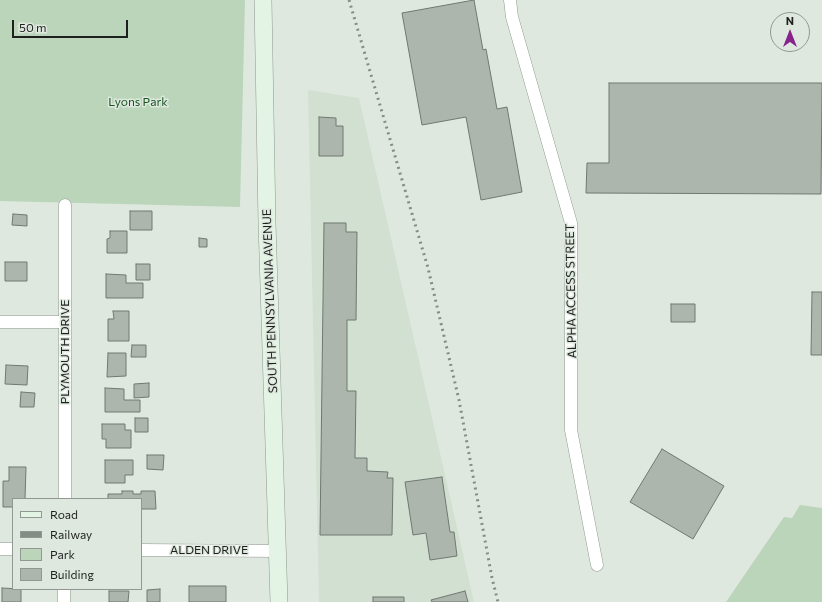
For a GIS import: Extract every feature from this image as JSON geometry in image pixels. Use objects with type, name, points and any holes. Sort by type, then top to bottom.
[{"type":"main road","name":"SOUTH PENNSYLVANIA AVENUE","points":[[263,0],[267,223],[279,602]]},
{"type":"street","name":"ALPHA ACCESS STREET","points":[[510,0],[512,18],[571,222],[571,430],[597,565]]},
{"type":"street","name":"PLYMOUTH DRIVE","points":[[65,206],[65,498]]},
{"type":"street","points":[[0,322],[64,322]]},
{"type":"street","points":[[0,548],[12,549]]},
{"type":"street","name":"ALDEN DRIVE","points":[[142,550],[278,551]]},
{"type":"street","points":[[64,590],[64,602]]},
{"type":"shaded area","points":[[308,90],[359,98],[474,602],[319,602]]},
{"type":"green space","name":"Lyons Park","points":[[0,0],[245,0],[240,207],[0,201]]},
{"type":"green space","points":[[800,505],[822,508],[822,602],[726,602],[784,517],[792,518]]},
{"type":"building","points":[[474,0],[483,50],[486,49],[497,109],[507,107],[522,192],[481,200],[466,117],[422,125],[402,13]]},
{"type":"building","points":[[609,83],[822,83],[821,194],[586,193],[587,163],[609,163]]},
{"type":"building","points":[[319,117],[336,118],[336,126],[343,126],[343,156],[319,156]]},
{"type":"building","points":[[130,211],[152,211],[152,230],[130,230]]},
{"type":"building","points":[[13,214],[27,215],[27,226],[12,225]]},
{"type":"building","points":[[324,223],[346,223],[346,232],[357,232],[356,320],[347,320],[347,391],[356,391],[355,458],[367,458],[367,471],[388,472],[387,478],[393,478],[392,535],[320,535]]},
{"type":"building","points":[[110,231],[127,231],[127,253],[107,253],[107,239],[110,238]]},
{"type":"building","points":[[199,238],[207,239],[207,247],[199,247]]},
{"type":"building","points":[[5,262],[27,262],[27,281],[5,281]]},
{"type":"building","points":[[136,264],[150,264],[150,280],[136,280]]},
{"type":"building","points":[[106,274],[126,275],[126,283],[143,283],[143,298],[106,298]]},
{"type":"building","points":[[812,292],[822,292],[822,355],[811,355]]},
{"type":"building","points":[[671,304],[695,304],[695,322],[671,322]]},
{"type":"building","points":[[113,311],[129,311],[129,341],[108,341],[108,319],[114,319]]},
{"type":"building","points":[[132,345],[146,345],[146,357],[131,357]]},
{"type":"building","points":[[108,353],[126,353],[126,376],[107,377]]},
{"type":"building","points":[[6,365],[28,366],[27,385],[5,384]]},
{"type":"building","points":[[149,383],[149,397],[134,398],[134,384]]},
{"type":"building","points":[[105,388],[124,389],[124,400],[140,400],[140,412],[105,412]]},
{"type":"building","points":[[21,392],[35,393],[34,407],[20,407]]},
{"type":"building","points":[[135,418],[148,418],[148,432],[135,432]]},
{"type":"building","points":[[102,424],[125,424],[125,430],[131,430],[131,448],[106,448],[106,439],[102,439]]},
{"type":"building","points":[[662,449],[724,486],[693,539],[630,502]]},
{"type":"building","points":[[147,455],[164,455],[163,470],[147,469]]},
{"type":"building","points":[[105,460],[133,460],[133,475],[125,475],[125,483],[105,483]]},
{"type":"building","points":[[9,467],[26,467],[25,498],[12,498],[12,507],[3,507],[3,481],[9,481]]},
{"type":"building","points":[[442,477],[450,532],[454,532],[457,556],[430,560],[426,533],[413,535],[405,482]]},
{"type":"building","points":[[122,491],[133,491],[133,494],[141,494],[141,491],[155,491],[156,509],[142,509],[142,498],[108,498],[108,494],[122,494]]},
{"type":"building","points":[[189,586],[226,586],[226,602],[189,602]]},
{"type":"building","points":[[2,588],[21,590],[21,602],[2,602]]},
{"type":"building","points":[[160,589],[160,602],[147,602],[147,590]]},
{"type":"building","points":[[109,591],[129,591],[128,602],[109,602]]},
{"type":"building","points":[[465,591],[468,602],[432,602],[431,600]]},
{"type":"building","points":[[373,597],[404,597],[404,602],[373,602]]},
{"type":"railway","points":[[349,0],[428,268],[459,400],[492,578],[498,602]]}]
